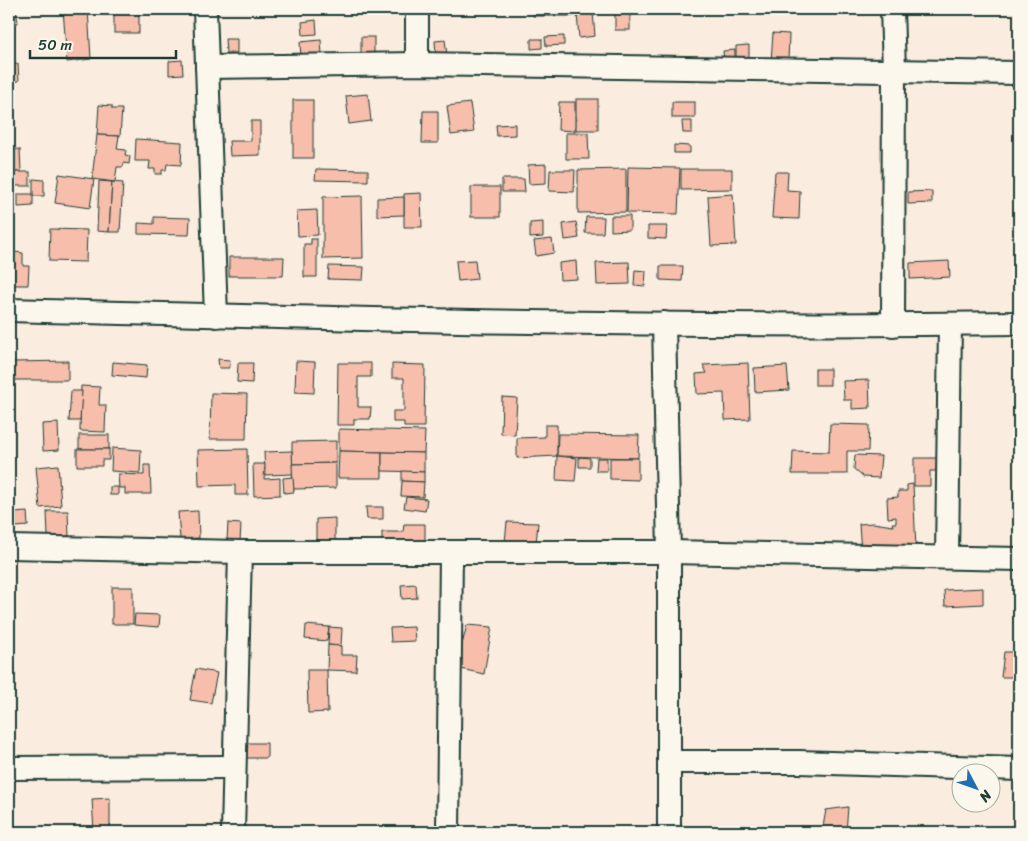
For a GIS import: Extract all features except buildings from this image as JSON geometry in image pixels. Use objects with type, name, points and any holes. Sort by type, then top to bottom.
[{"type":"street","points":[[205,9],[216,316]]},
{"type":"street","points":[[417,9],[417,64]]},
{"type":"street","points":[[892,9],[894,70],[893,325]]},
{"type":"street","points":[[207,67],[417,64],[1019,73]]},
{"type":"street","points":[[9,310],[216,316],[664,324],[893,325],[1019,323]]},
{"type":"street","points":[[664,324],[669,552],[669,832]]},
{"type":"street","points":[[947,557],[950,324]]},
{"type":"street","points":[[9,542],[9,548],[240,552],[669,552],[1019,559]]},
{"type":"street","points":[[233,832],[240,552]]},
{"type":"street","points":[[448,832],[451,553]]},
{"type":"street","points":[[670,762],[799,762],[1019,769]]},
{"type":"street","points":[[9,768],[234,767]]}]
